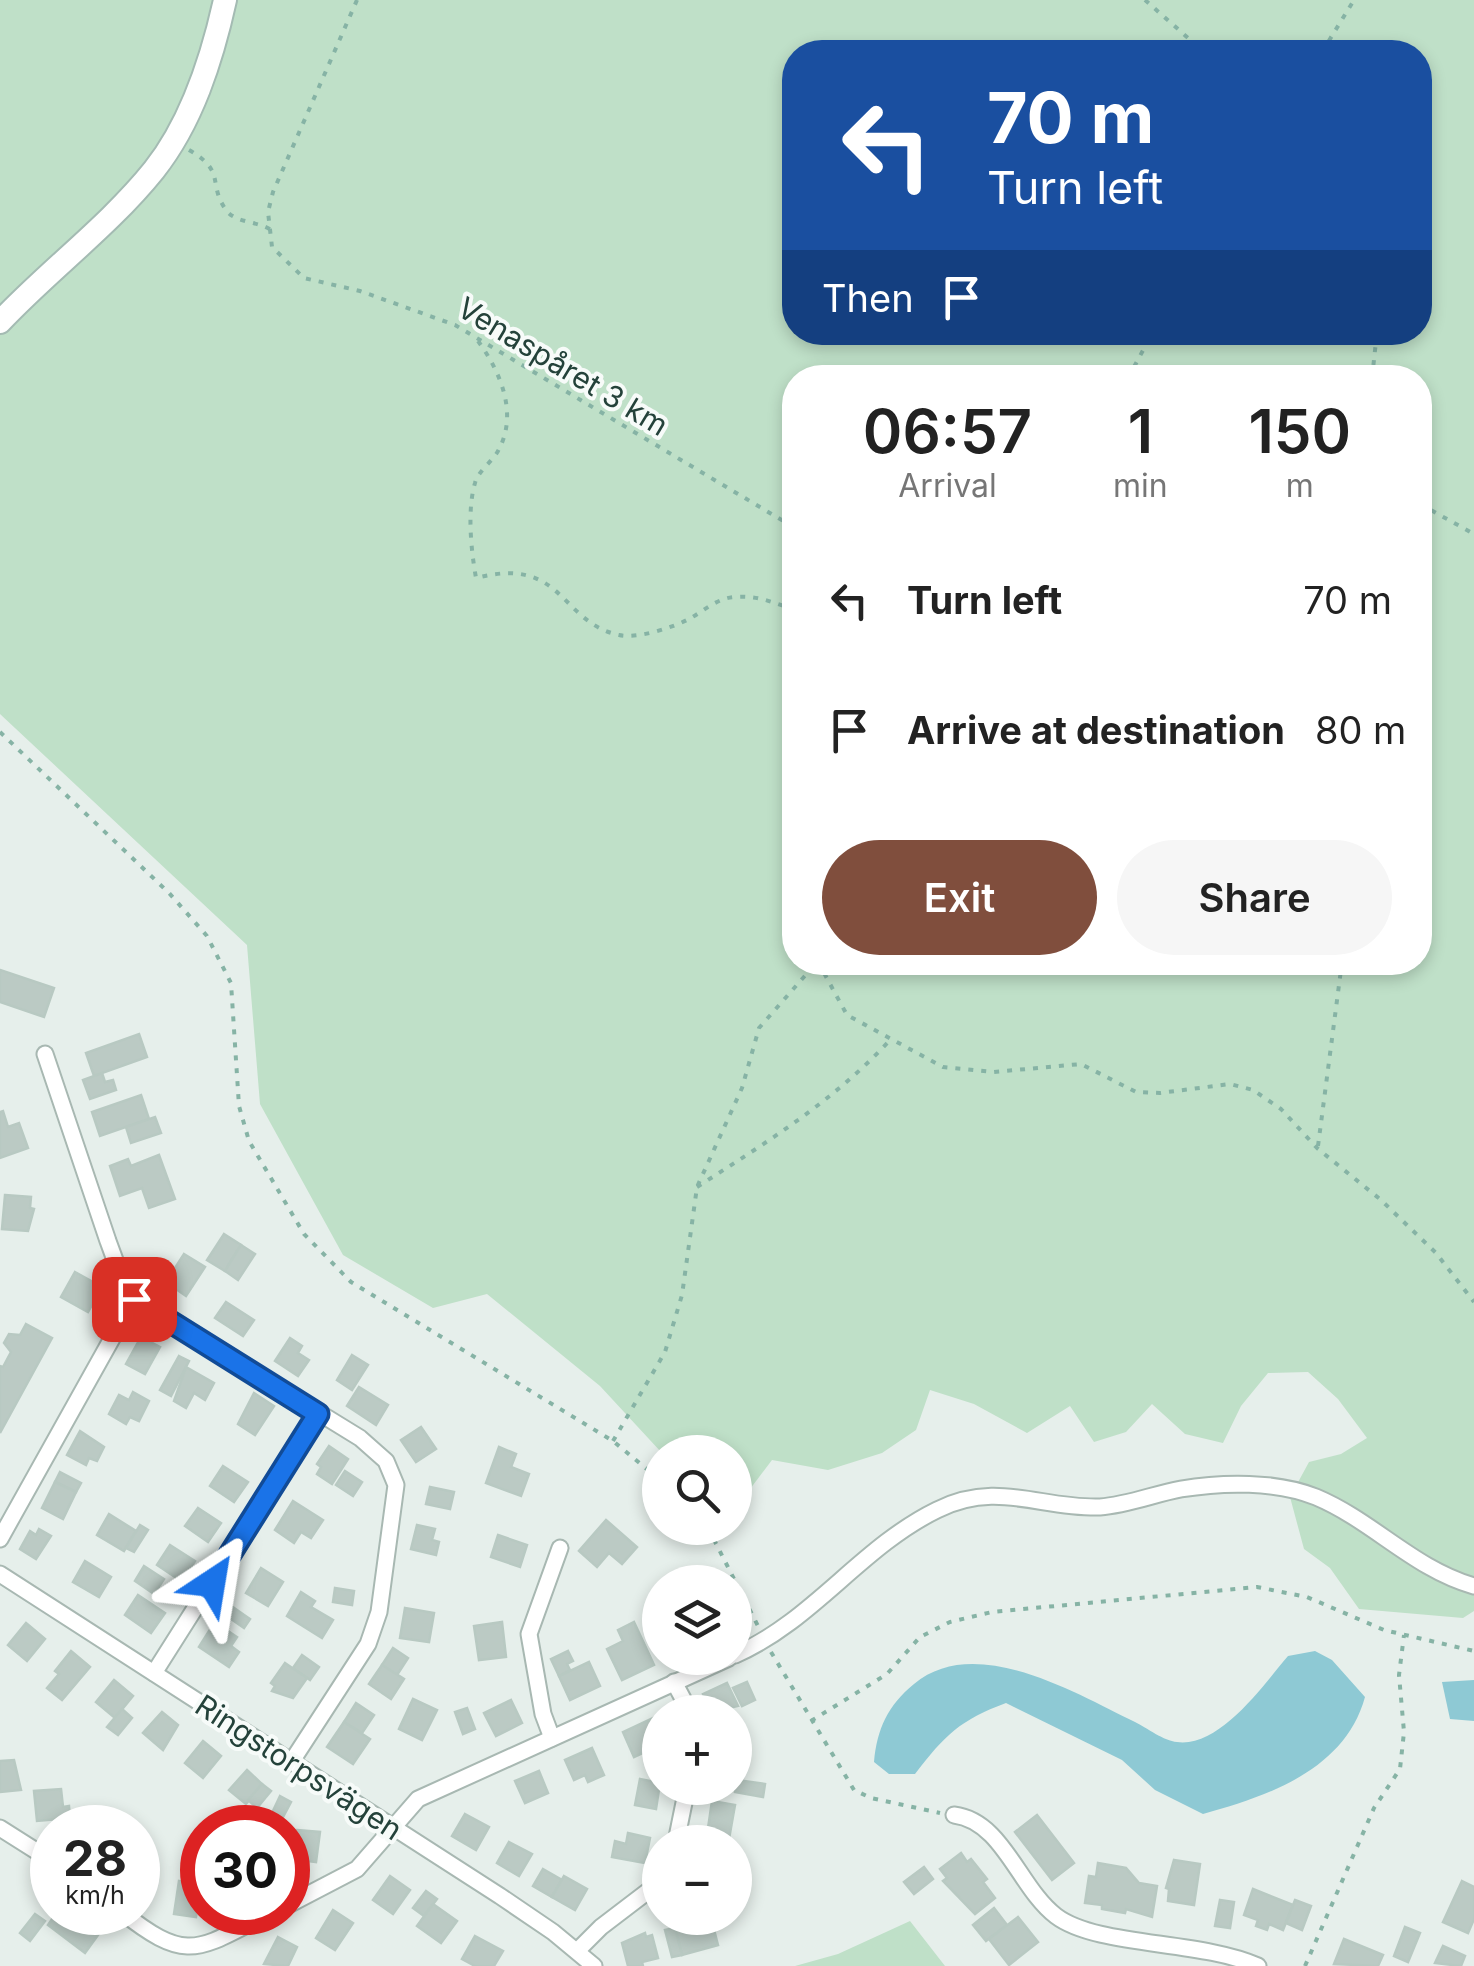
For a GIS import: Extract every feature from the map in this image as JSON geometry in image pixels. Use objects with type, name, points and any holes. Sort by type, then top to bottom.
[{"type":"street","points":[[0,322],[156,168],[206,70],[225,0]]},
{"type":"street","points":[[45,1054],[126,1290],[134,1299],[360,1438],[395,1474],[396,1500],[380,1612],[368,1644],[292,1761]]},
{"type":"street","points":[[0,1539],[134,1299]]},
{"type":"street","points":[[154,1674],[318,1414]]},
{"type":"street","points":[[752,1643],[797,1621],[915,1523],[953,1503],[993,1495],[1090,1507],[1201,1487],[1290,1490],[1351,1515],[1424,1564],[1474,1586]]},
{"type":"street","points":[[552,1738],[543,1714],[529,1634],[560,1548]]},
{"type":"street","name":"Ringstorpsvägen","points":[[0,1574],[393,1826],[578,1950],[594,1966]]},
{"type":"street","points":[[310,1893],[356,1869],[418,1798],[690,1675]]},
{"type":"street","points":[[674,1682],[681,1695]]},
{"type":"street","points":[[954,1815],[981,1824],[1039,1900],[1072,1926],[1221,1952],[1258,1966]]},
{"type":"street","points":[[0,1828],[30,1847]]},
{"type":"street","points":[[578,1950],[600,1926],[642,1895]]},
{"type":"street","points":[[150,1935],[187,1949],[219,1935]]},
{"type":"path","points":[[271,230],[268,212],[272,192],[356,0]]},
{"type":"path","points":[[1145,0],[1190,40]]},
{"type":"path","points":[[1329,40],[1354,0]]},
{"type":"path","points":[[172,140],[204,158],[214,169],[224,208],[233,216],[271,230]]},
{"type":"path","name":"Venaspåret 3 km","points":[[271,230],[272,247],[304,278],[398,303],[456,325],[782,520]]},
{"type":"path","points":[[476,339],[498,370],[508,416],[500,449],[475,481],[472,555],[476,578],[516,573],[540,578],[598,627],[623,636],[688,620],[703,608],[731,596],[762,598],[782,605]]},
{"type":"path","points":[[1432,511],[1474,534]]},
{"type":"path","points":[[0,732],[169,893],[207,936],[230,983],[239,1106],[248,1141],[304,1234],[351,1282],[613,1442],[642,1465]]},
{"type":"path","points":[[613,1442],[665,1352],[682,1294],[696,1187],[742,1088],[759,1028],[806,975]]},
{"type":"path","points":[[825,975],[847,1014],[943,1067],[970,1072],[1081,1064],[1136,1092],[1160,1094],[1230,1084],[1253,1090],[1281,1109],[1318,1148],[1422,1240],[1474,1302]]},
{"type":"path","points":[[1318,1148],[1340,975]]},
{"type":"path","points":[[696,1187],[812,1112],[854,1079],[891,1039]]},
{"type":"path","points":[[716,1545],[762,1636]]},
{"type":"path","points":[[811,1721],[887,1674],[920,1637],[950,1622],[992,1612],[1257,1587],[1307,1597],[1368,1624],[1474,1651]]},
{"type":"path","points":[[1305,1966],[1374,1808],[1400,1768],[1404,1732],[1399,1675],[1404,1634]]},
{"type":"path","points":[[786,1679],[854,1790],[882,1801],[954,1815]]},
{"type":"green space","points":[[0,0],[1474,0],[1474,1611],[1463,1618],[1359,1609],[1330,1568],[1304,1549],[1290,1497],[1309,1462],[1341,1454],[1367,1438],[1338,1399],[1308,1372],[1268,1373],[1241,1406],[1223,1443],[1185,1434],[1152,1404],[1126,1432],[1094,1442],[1070,1406],[1027,1433],[974,1404],[930,1390],[916,1430],[882,1453],[828,1470],[772,1460],[752,1486],[752,1435],[645,1435],[600,1386],[487,1294],[433,1308],[343,1255],[260,1104],[247,945],[0,714]]},
{"type":"green space","points":[[910,1921],[945,1966],[795,1966],[838,1954]]},
{"type":"water","points":[[1315,1651],[1332,1660],[1365,1697],[1340,1744],[1301,1776],[1278,1788],[1203,1814],[1155,1790],[1122,1760],[1006,1703],[954,1730],[915,1774],[889,1774],[874,1762],[881,1728],[891,1709],[914,1684],[939,1670],[966,1664],[1026,1673],[1177,1742],[1193,1741],[1225,1725],[1288,1656]]},
{"type":"water","points":[[1474,1680],[1474,1721],[1450,1719],[1442,1682]]},
{"type":"building","points":[[0,970],[54,988],[44,1017],[0,1002]]},
{"type":"building","points":[[139,1034],[147,1057],[94,1076],[86,1053]]},
{"type":"building","points":[[102,1073],[105,1082],[113,1080],[116,1090],[90,1099],[83,1080]]},
{"type":"building","points":[[141,1095],[149,1119],[100,1136],[92,1112]]},
{"type":"building","points":[[3,1111],[8,1127],[19,1123],[28,1148],[0,1158],[0,1112]]},
{"type":"building","points":[[155,1117],[161,1133],[131,1143],[126,1127]]},
{"type":"building","points":[[159,1155],[175,1199],[149,1208],[142,1188],[120,1196],[110,1166],[128,1159],[131,1166]]},
{"type":"building","points":[[5,1195],[31,1197],[30,1208],[34,1209],[28,1231],[2,1229]]},
{"type":"building","points":[[224,1234],[241,1245],[225,1271],[207,1260]]},
{"type":"building","points":[[241,1245],[255,1254],[238,1280],[225,1271]]},
{"type":"building","points":[[184,1254],[205,1267],[186,1296],[166,1282]]},
{"type":"building","points":[[75,1272],[102,1287],[88,1312],[61,1297]]},
{"type":"building","points":[[226,1302],[254,1320],[243,1336],[215,1318]]},
{"type":"building","points":[[26,1324],[52,1338],[0,1433],[0,1366],[11,1352],[4,1343],[9,1334],[20,1335]]},
{"type":"building","points":[[141,1337],[160,1347],[145,1374],[126,1364]]},
{"type":"building","points":[[290,1338],[302,1346],[298,1353],[309,1360],[298,1376],[275,1361]]},
{"type":"building","points":[[352,1355],[368,1365],[352,1390],[337,1380]]},
{"type":"building","points":[[179,1356],[189,1361],[171,1396],[160,1390]]},
{"type":"building","points":[[186,1367],[214,1383],[205,1400],[194,1393],[186,1408],[174,1401]]},
{"type":"building","points":[[359,1387],[388,1405],[376,1425],[347,1406]]},
{"type":"building","points":[[133,1392],[149,1401],[139,1421],[130,1417],[126,1424],[109,1414],[119,1395],[129,1400]]},
{"type":"building","points":[[254,1393],[274,1406],[255,1435],[238,1424]]},
{"type":"building","points":[[421,1427],[436,1449],[416,1462],[401,1440]]},
{"type":"building","points":[[80,1431],[104,1447],[97,1461],[89,1458],[86,1465],[67,1455]]},
{"type":"building","points":[[329,1446],[348,1459],[332,1484],[317,1474],[321,1467],[317,1464]]},
{"type":"building","points":[[499,1447],[516,1454],[511,1467],[529,1474],[521,1496],[486,1483]]},
{"type":"building","points":[[223,1466],[248,1482],[234,1502],[210,1486]]},
{"type":"building","points":[[345,1471],[362,1482],[353,1496],[336,1485]]},
{"type":"building","points":[[60,1472],[81,1483],[76,1492],[55,1482]]},
{"type":"building","points":[[55,1482],[76,1492],[63,1519],[42,1508]]},
{"type":"building","points":[[430,1487],[454,1492],[450,1509],[426,1504]]},
{"type":"building","points":[[293,1501],[323,1520],[311,1538],[301,1532],[294,1543],[275,1530]]},
{"type":"building","points":[[198,1508],[221,1523],[208,1542],[185,1526]]},
{"type":"building","points":[[109,1514],[136,1531],[124,1551],[97,1535]]},
{"type":"building","points":[[606,1520],[637,1547],[622,1564],[609,1553],[597,1567],[579,1551]]},
{"type":"building","points":[[140,1525],[148,1530],[134,1552],[126,1548]]},
{"type":"building","points":[[417,1525],[435,1529],[432,1540],[439,1542],[436,1555],[411,1549]]},
{"type":"building","points":[[39,1529],[51,1536],[36,1559],[20,1549],[30,1531],[36,1535]]},
{"type":"building","points":[[498,1535],[527,1545],[520,1567],[491,1557]]},
{"type":"building","points":[[170,1545],[195,1561],[181,1581],[157,1565]]},
{"type":"building","points":[[85,1561],[111,1577],[99,1597],[73,1582]]},
{"type":"building","points":[[144,1566],[164,1579],[154,1594],[135,1581]]},
{"type":"building","points":[[261,1568],[283,1582],[268,1606],[246,1593]]},
{"type":"building","points":[[335,1588],[354,1591],[352,1605],[333,1602]]},
{"type":"building","points":[[301,1592],[315,1601],[311,1607],[333,1620],[322,1638],[287,1616]]},
{"type":"building","points":[[138,1595],[165,1613],[151,1633],[125,1615]]},
{"type":"building","points":[[227,1603],[250,1619],[244,1628],[221,1612]]},
{"type":"building","points":[[405,1608],[434,1613],[429,1642],[400,1638]]},
{"type":"building","points":[[502,1622],[506,1657],[479,1660],[474,1626]]},
{"type":"building","points":[[634,1622],[642,1639],[642,1671],[622,1680],[607,1649],[623,1641],[618,1630]]},
{"type":"building","points":[[26,1623],[45,1639],[27,1661],[8,1645]]},
{"type":"building","points":[[222,1627],[237,1637],[231,1646],[239,1652],[229,1667],[199,1647],[209,1631],[216,1636]]},
{"type":"building","points":[[393,1648],[408,1658],[397,1675],[382,1665]]},
{"type":"building","points":[[71,1651],[90,1667],[62,1700],[47,1688]]},
{"type":"building","points":[[568,1651],[573,1661],[567,1664],[570,1670],[559,1676],[551,1659]]},
{"type":"building","points":[[302,1655],[319,1667],[310,1680],[293,1668]]},
{"type":"building","points":[[589,1662],[600,1686],[570,1700],[559,1676]]},
{"type":"building","points":[[285,1663],[307,1678],[293,1698],[272,1691],[275,1686],[271,1683]]},
{"type":"building","points":[[382,1665],[404,1679],[391,1699],[369,1684]]},
{"type":"building","points":[[114,1680],[133,1696],[115,1718],[96,1702]]},
{"type":"building","points":[[747,1682],[755,1700],[752,1701],[752,1695],[736,1695],[733,1688]]},
{"type":"building","points":[[727,1683],[733,1695],[704,1695]]},
{"type":"building","points":[[413,1699],[437,1710],[422,1740],[399,1729]]},
{"type":"building","points":[[511,1700],[522,1723],[496,1736],[484,1713]]},
{"type":"building","points":[[356,1703],[374,1715],[362,1733],[344,1722]]},
{"type":"building","points":[[467,1708],[475,1729],[463,1734],[455,1712]]},
{"type":"building","points":[[122,1709],[132,1718],[118,1735],[107,1727]]},
{"type":"building","points":[[162,1712],[178,1725],[163,1750],[143,1733]]},
{"type":"building","points":[[344,1722],[370,1739],[353,1764],[327,1747]]},
{"type":"building","points":[[642,1723],[642,1753],[634,1757],[623,1732]]},
{"type":"building","points":[[203,1741],[221,1756],[203,1778],[185,1763]]},
{"type":"building","points":[[592,1748],[604,1775],[588,1782],[585,1775],[574,1780],[565,1760]]},
{"type":"building","points":[[14,1760],[21,1790],[0,1792],[0,1761]]},
{"type":"building","points":[[247,1770],[262,1784],[246,1804],[229,1790]]},
{"type":"building","points":[[539,1771],[548,1793],[525,1803],[515,1781]]},
{"type":"building","points":[[642,1779],[642,1805],[657,1805],[656,1809],[635,1805]]},
{"type":"building","points":[[752,1782],[765,1784],[763,1797],[752,1795]]},
{"type":"building","points":[[262,1784],[271,1791],[259,1805],[248,1800]]},
{"type":"building","points":[[61,1789],[63,1805],[35,1805],[34,1791]]},
{"type":"building","points":[[280,1796],[291,1802],[289,1805],[276,1805]]},
{"type":"building","points":[[711,1805],[735,1805],[731,1825],[708,1825]]},
{"type":"building","points":[[465,1814],[489,1827],[476,1850],[452,1836]]},
{"type":"building","points":[[1037,1815],[1074,1863],[1052,1880],[1015,1832]]},
{"type":"building","points":[[310,1831],[320,1832],[316,1862],[310,1861]]},
{"type":"building","points":[[628,1833],[642,1836],[642,1862],[612,1857],[615,1841],[626,1844]]},
{"type":"building","points":[[509,1842],[532,1854],[519,1876],[497,1863]]},
{"type":"building","points":[[961,1853],[987,1879],[983,1882],[995,1898],[975,1914],[943,1881],[947,1878],[940,1869]]},
{"type":"building","points":[[1174,1860],[1200,1864],[1194,1905],[1168,1901],[1166,1888]]},
{"type":"building","points":[[1098,1863],[1126,1868],[1139,1883],[1157,1886],[1152,1917],[1085,1903],[1089,1876],[1096,1877]]},
{"type":"building","points":[[924,1867],[933,1879],[914,1894],[904,1882]]},
{"type":"building","points":[[543,1869],[562,1880],[552,1897],[533,1886]]},
{"type":"building","points":[[390,1876],[410,1890],[393,1914],[373,1900]]},
{"type":"building","points":[[564,1876],[587,1889],[575,1910],[552,1897]]},
{"type":"building","points":[[179,1881],[180,1881],[180,1915],[174,1914]]},
{"type":"building","points":[[1462,1881],[1474,1887],[1474,1919],[1468,1933],[1443,1922]]},
{"type":"building","points":[[1253,1889],[1293,1905],[1283,1930],[1269,1924],[1267,1930],[1256,1926],[1258,1920],[1244,1915]]},
{"type":"building","points":[[426,1891],[437,1899],[424,1916],[413,1908]]},
{"type":"building","points":[[1220,1900],[1234,1902],[1230,1928],[1215,1926]]},
{"type":"building","points":[[1295,1900],[1311,1906],[1302,1930],[1286,1923]]},
{"type":"building","points":[[433,1904],[457,1921],[441,1943],[417,1926]]},
{"type":"building","points":[[994,1908],[1007,1925],[986,1941],[973,1925]]},
{"type":"building","points":[[333,1910],[353,1923],[335,1950],[316,1938]]},
{"type":"building","points":[[1018,1917],[1038,1942],[1009,1965],[989,1939]]},
{"type":"building","points":[[30,1920],[30,1935],[34,1935],[30,1941],[20,1933]]},
{"type":"building","points":[[1405,1927],[1420,1933],[1408,1962],[1394,1956]]},
{"type":"building","points":[[642,1934],[652,1935],[658,1958],[642,1962],[643,1966],[628,1966],[622,1943]]},
{"type":"building","points":[[61,1935],[98,1935],[85,1953]]},
{"type":"building","points":[[666,1935],[677,1935],[682,1955],[672,1957]]},
{"type":"building","points":[[677,1935],[715,1935],[718,1945],[682,1955]]},
{"type":"building","points":[[475,1936],[503,1951],[494,1966],[475,1966],[462,1959]]},
{"type":"building","points":[[278,1937],[297,1947],[288,1966],[264,1964]]},
{"type":"building","points":[[1344,1939],[1383,1955],[1378,1966],[1334,1964]]},
{"type":"building","points":[[1443,1946],[1465,1956],[1461,1966],[1435,1963]]},
{"type":"route","points":[[134,1299],[151,1306],[318,1414],[212,1583]]}]
